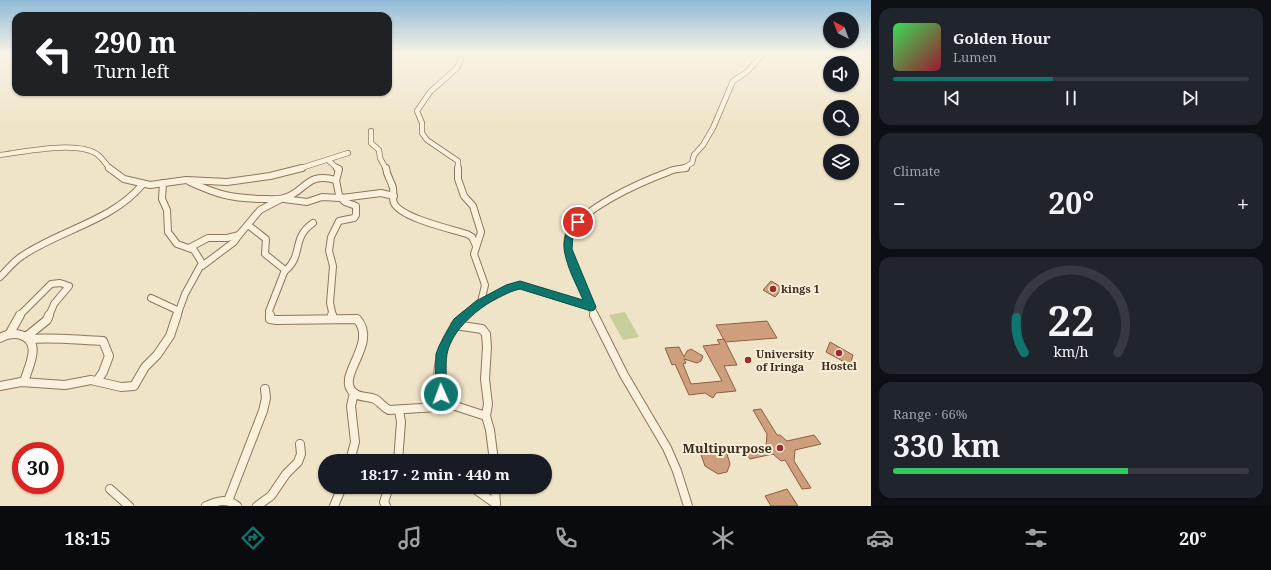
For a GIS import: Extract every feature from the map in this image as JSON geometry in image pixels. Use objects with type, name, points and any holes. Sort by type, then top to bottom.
[{"type":"street","points":[[447,77],[430,92],[417,111],[422,124],[421,131],[424,136],[435,147],[450,153],[458,161],[458,179],[464,196],[473,206],[481,232],[476,246],[475,259],[484,277],[484,293],[479,304]]},
{"type":"street","points":[[688,506],[677,471],[667,448],[624,375],[591,307],[567,249],[569,234],[573,228],[604,201],[632,190],[669,171],[688,166],[713,128],[733,82],[741,77]]},
{"type":"street","points":[[370,131],[371,143],[380,151],[380,158],[386,167],[387,176],[393,188],[394,203],[401,212],[422,221],[463,232],[472,237],[476,246]]},
{"type":"street","points":[[0,155],[54,148],[78,148],[97,154],[118,176],[142,185],[182,181],[234,181],[281,174],[329,161],[348,154]]},
{"type":"street","points":[[329,161],[339,169],[336,181],[340,197],[345,202],[356,206],[357,213],[354,218],[343,219],[338,222],[331,237],[330,251],[333,266],[330,303],[333,318]]},
{"type":"street","points":[[0,386],[24,382],[55,386],[97,381],[114,386],[133,386],[145,367],[157,355],[170,336],[185,294],[202,266],[236,240],[260,210],[272,206],[282,199],[291,196],[307,182],[329,177],[336,181]]},
{"type":"street","points":[[182,181],[228,197],[240,199],[282,199],[307,202],[322,197],[340,197],[381,193],[394,196]]},
{"type":"street","points":[[162,184],[162,199],[167,210],[168,232],[177,244],[189,248],[198,254],[202,261],[202,266]]},
{"type":"street","points":[[0,277],[21,256],[116,208],[133,196],[142,185]]},
{"type":"street","points":[[314,223],[306,228],[300,235],[297,258],[285,271],[269,311],[270,319],[354,318],[361,324],[362,347],[350,377],[350,387],[354,393],[359,396],[376,399],[385,409],[399,410],[438,407],[446,403],[478,412],[486,416]]},
{"type":"street","points":[[248,225],[266,239],[264,253],[285,271]]},
{"type":"street","points":[[189,248],[208,238],[227,238],[239,235]]},
{"type":"street","points":[[0,338],[10,333],[21,313],[51,284],[60,283],[69,286],[54,304],[47,320],[27,338]]},
{"type":"street","points":[[446,403],[441,394],[442,354],[455,325],[479,304],[510,288],[520,285],[591,307]]},
{"type":"street","points":[[151,298],[158,300],[166,307],[179,310]]},
{"type":"street","points":[[455,325],[482,330],[486,334],[488,354],[485,384],[487,404],[486,416],[490,430],[493,454]]},
{"type":"street","points":[[10,333],[27,338],[53,337],[67,340],[103,342],[110,354],[106,367],[97,381]]},
{"type":"street","points":[[24,382],[34,357],[32,345],[27,338]]},
{"type":"street","points":[[228,501],[242,470],[263,411],[266,398],[265,389]]},
{"type":"street","points":[[352,454],[356,439],[350,412],[354,393]]},
{"type":"street","points":[[399,410],[401,422],[399,454]]},
{"type":"street","points":[[257,506],[271,496],[286,474],[298,462],[300,444]]},
{"type":"street","points":[[110,489],[129,506]]},
{"type":"street","points":[[334,506],[339,494]]},
{"type":"street","points":[[386,506],[384,502],[387,494]]},
{"type":"street","points":[[483,494],[489,501],[496,505]]},
{"type":"street","points":[[495,494],[496,505]]},
{"type":"street","points":[[206,506],[223,500],[237,506]]},
{"type":"green space","points":[[625,312],[639,337],[623,340],[609,315]]},
{"type":"building","name":"kings 1","points":[[771,281],[783,288],[775,297],[763,290]]},
{"type":"building","points":[[767,321],[777,338],[725,342],[716,325]]},
{"type":"building","points":[[724,339],[737,365],[724,366],[736,391],[716,393],[713,398],[705,393],[689,395],[675,364],[672,365],[665,348],[679,347],[684,357],[687,351],[691,349],[703,356],[701,361],[697,363],[684,359],[686,363],[683,364],[691,384],[722,381],[703,346],[720,344],[717,340]]},
{"type":"building","name":"Hostel","points":[[830,342],[853,355],[850,365],[826,352]]},
{"type":"building","name":"Multipurpose","points":[[761,409],[777,435],[780,435],[787,441],[814,435],[821,444],[795,450],[794,461],[811,488],[802,489],[785,460],[781,461],[773,454],[750,459],[744,451],[766,446],[767,434],[753,410]]},
{"type":"building","points":[[709,445],[718,447],[727,454],[730,464],[727,472],[718,474],[705,466],[700,452]]},
{"type":"building","points":[[787,489],[798,506],[771,506],[765,496]]},
{"type":"place","name":"kings 1","points":[[773,289]]},
{"type":"place","name":"Hostel","points":[[839,353]]},
{"type":"place","name":"University of Iringa","points":[[748,360]]},
{"type":"place","name":"Multipurpose","points":[[780,448]]},
{"type":"route","points":[[441,394],[440,381],[444,346],[452,330],[460,319],[477,308],[479,304],[514,286],[520,285],[591,307],[567,249],[569,234],[578,222]]}]
